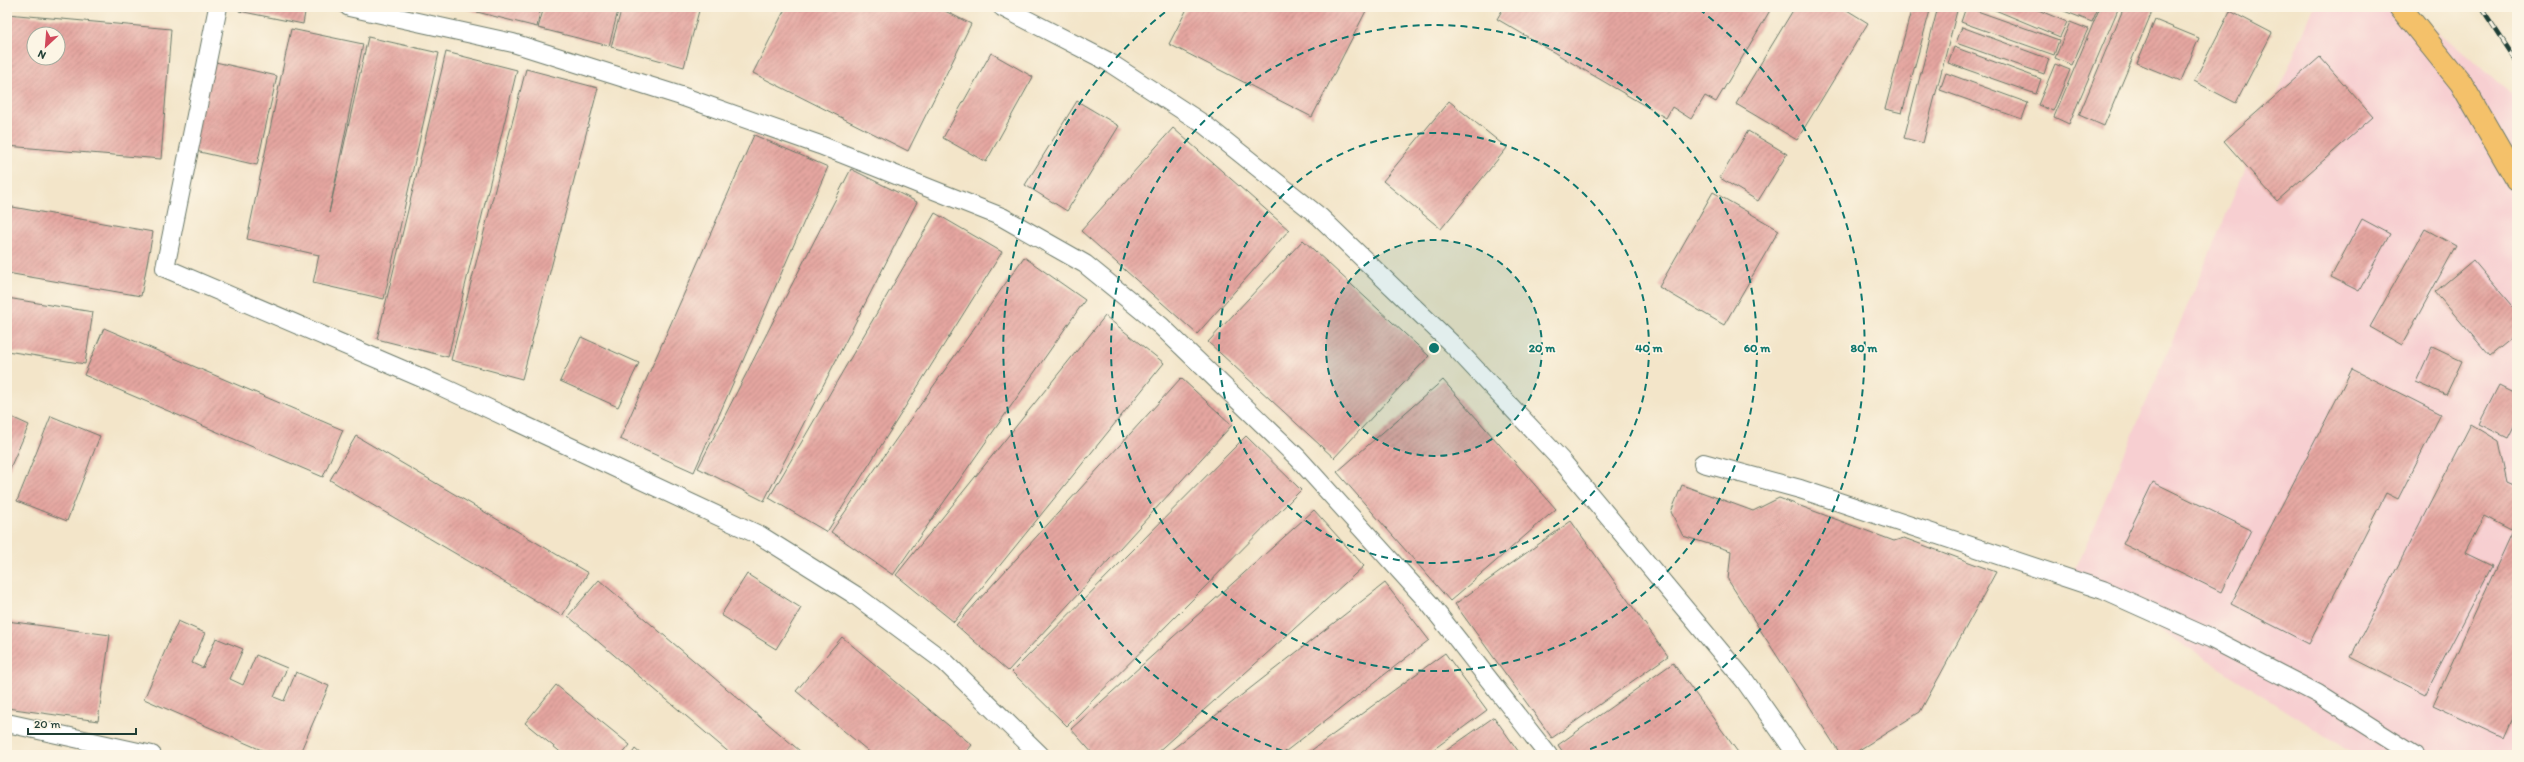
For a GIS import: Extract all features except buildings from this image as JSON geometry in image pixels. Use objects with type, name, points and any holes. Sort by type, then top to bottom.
[{"type":"highway","points":[[2400,7],[2461,82],[2517,180]]},
{"type":"lane","points":[[218,7],[165,268],[436,384],[761,536],[855,595],[945,662],[1040,755]]},
{"type":"lane","points":[[349,7],[513,44],[681,96],[820,145],[1002,217],[1085,264],[1161,326],[1298,458],[1429,603],[1548,755]]},
{"type":"lane","points":[[1002,7],[1107,61],[1205,125],[1320,218],[1452,344],[1561,460],[1745,681],[1797,755]]},
{"type":"lane","points":[[1703,463],[1800,489],[2103,590],[2212,639],[2318,694],[2414,755]]},
{"type":"lane","points":[[7,723],[152,755]]},
{"type":"shaded area","points":[[2314,7],[2409,7],[2517,98],[2517,755],[2356,755],[2073,575]]},
{"type":"tram line","points":[[2511,7],[2517,15]]},
{"type":"railway","points":[[2481,7],[2517,62]]}]
